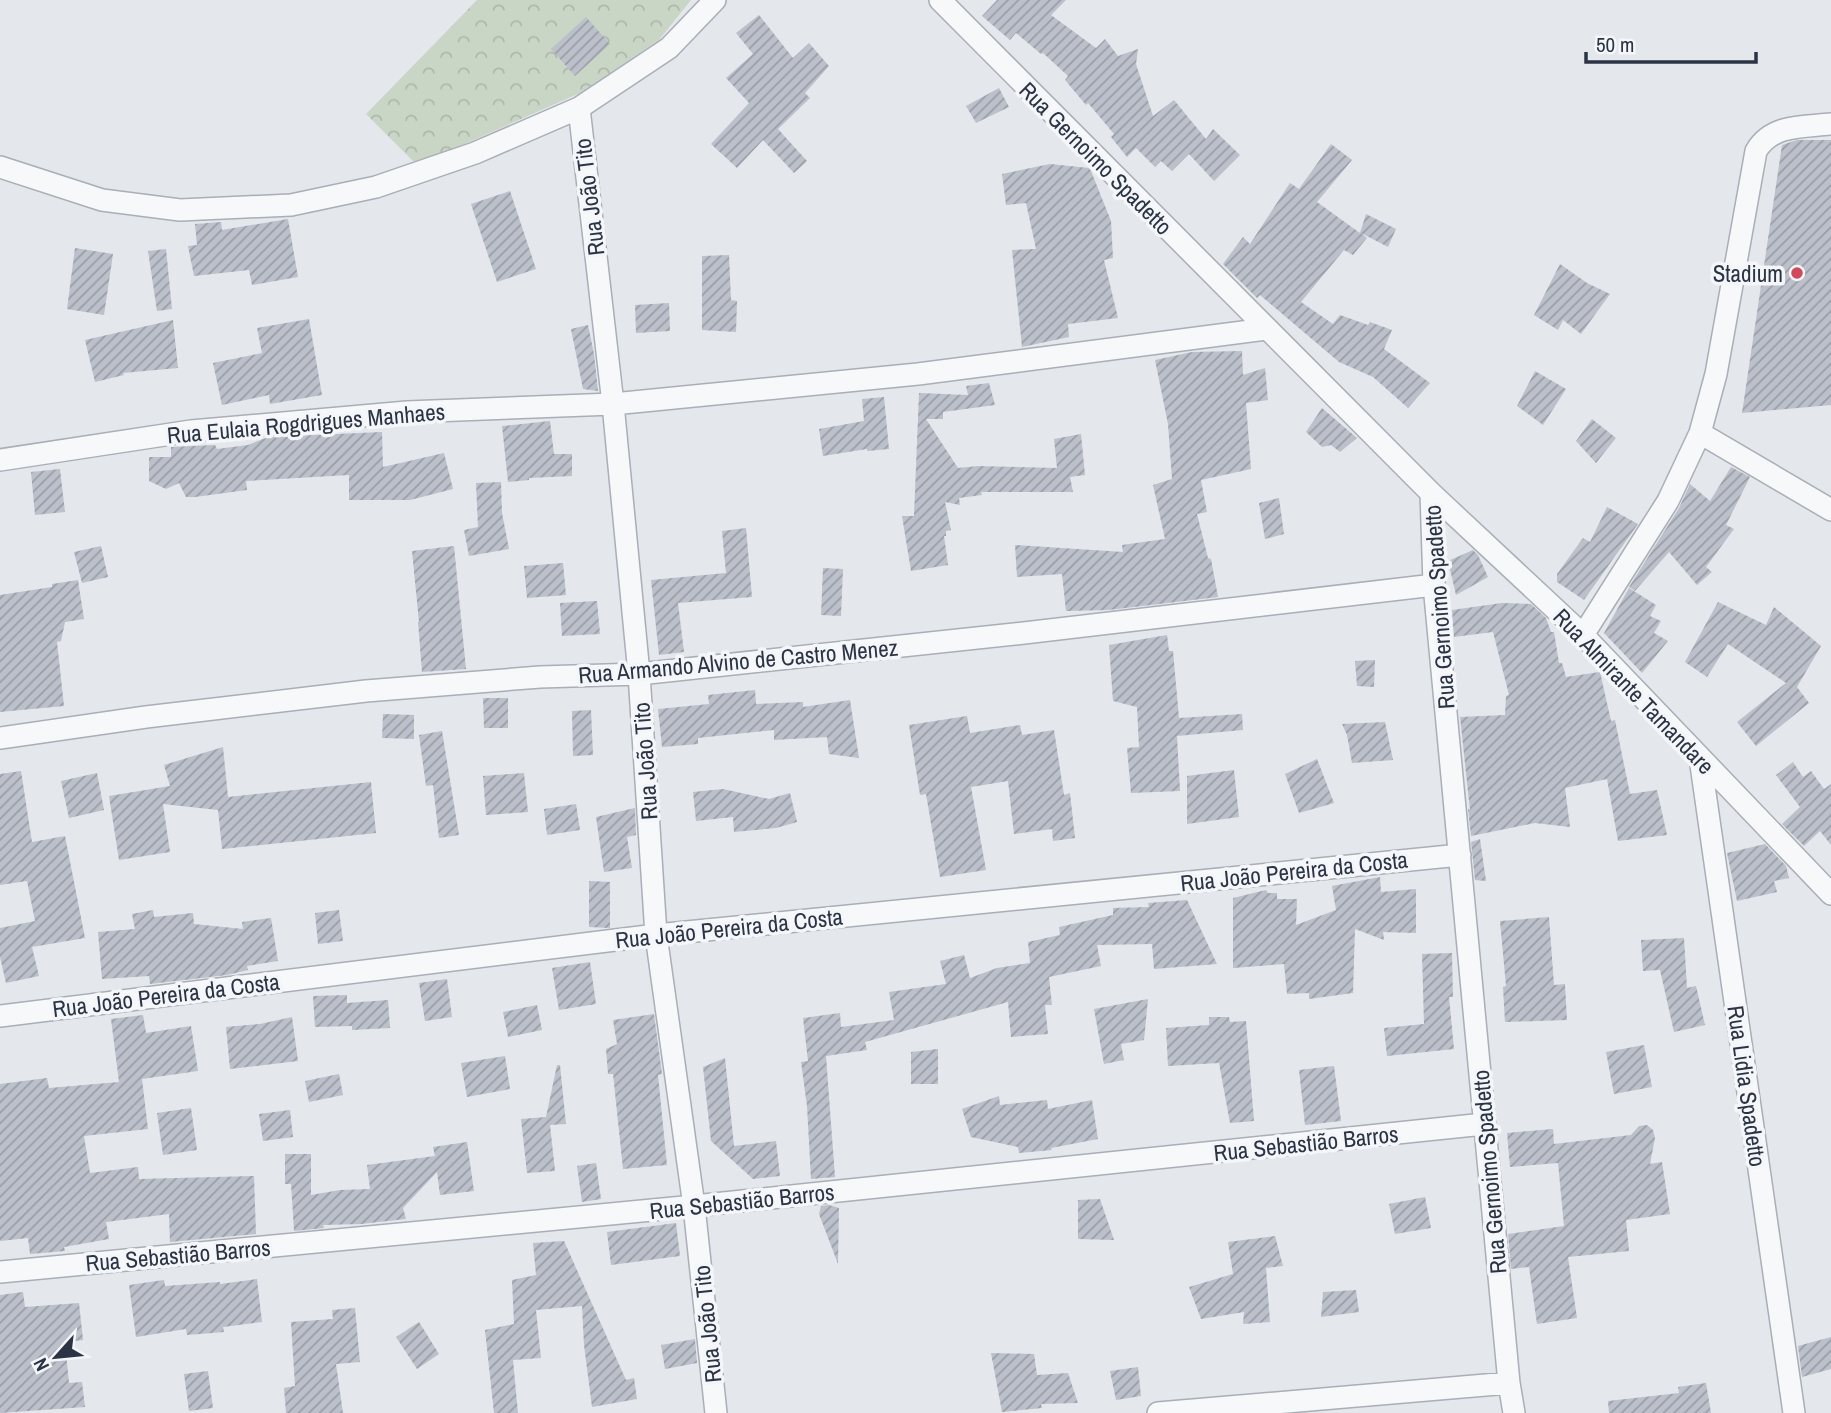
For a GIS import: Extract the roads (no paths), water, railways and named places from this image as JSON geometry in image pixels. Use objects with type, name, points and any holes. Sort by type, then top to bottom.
[{"type":"street","points":[[0,167],[102,200],[180,210],[291,205],[376,187],[475,153],[579,108],[669,48],[715,0]]},
{"type":"street","name":"Rua Gernoimo Spadetto","points":[[940,0],[1431,493],[1434,584],[1484,1124],[1514,1413]]},
{"type":"street","name":"Rua João Tito","points":[[579,108],[613,404],[639,674],[656,935],[694,1206],[716,1413]]},
{"type":"street","points":[[1583,635],[1668,501],[1700,433],[1716,374],[1756,150],[1763,139],[1775,131],[1831,124]]},
{"type":"street","name":"Rua Eulaia Rogdrigues Manhaes","points":[[0,460],[191,431],[407,412],[613,404],[918,374],[1266,329]]},
{"type":"street","points":[[1700,433],[1831,510]]},
{"type":"street","name":"Rua Almirante Tamandare","points":[[1431,493],[1583,635],[1831,894]]},
{"type":"street","name":"Rua Armando Alvino de Castro Menez","points":[[0,738],[146,717],[366,691],[540,677],[639,674],[1024,634],[1434,584]]},
{"type":"street","name":"Rua Lidia Spadetto","points":[[1700,758],[1794,1413]]},
{"type":"street","name":"Rua João Pereira da Costa","points":[[0,1016],[656,935],[1460,855]]},
{"type":"street","name":"Rua Sebastião Barros","points":[[0,1272],[694,1206],[1484,1124]]},
{"type":"street","points":[[1158,1413],[1509,1383]]},
{"type":"place","name":"Stadium","points":[[1797,273]]}]
